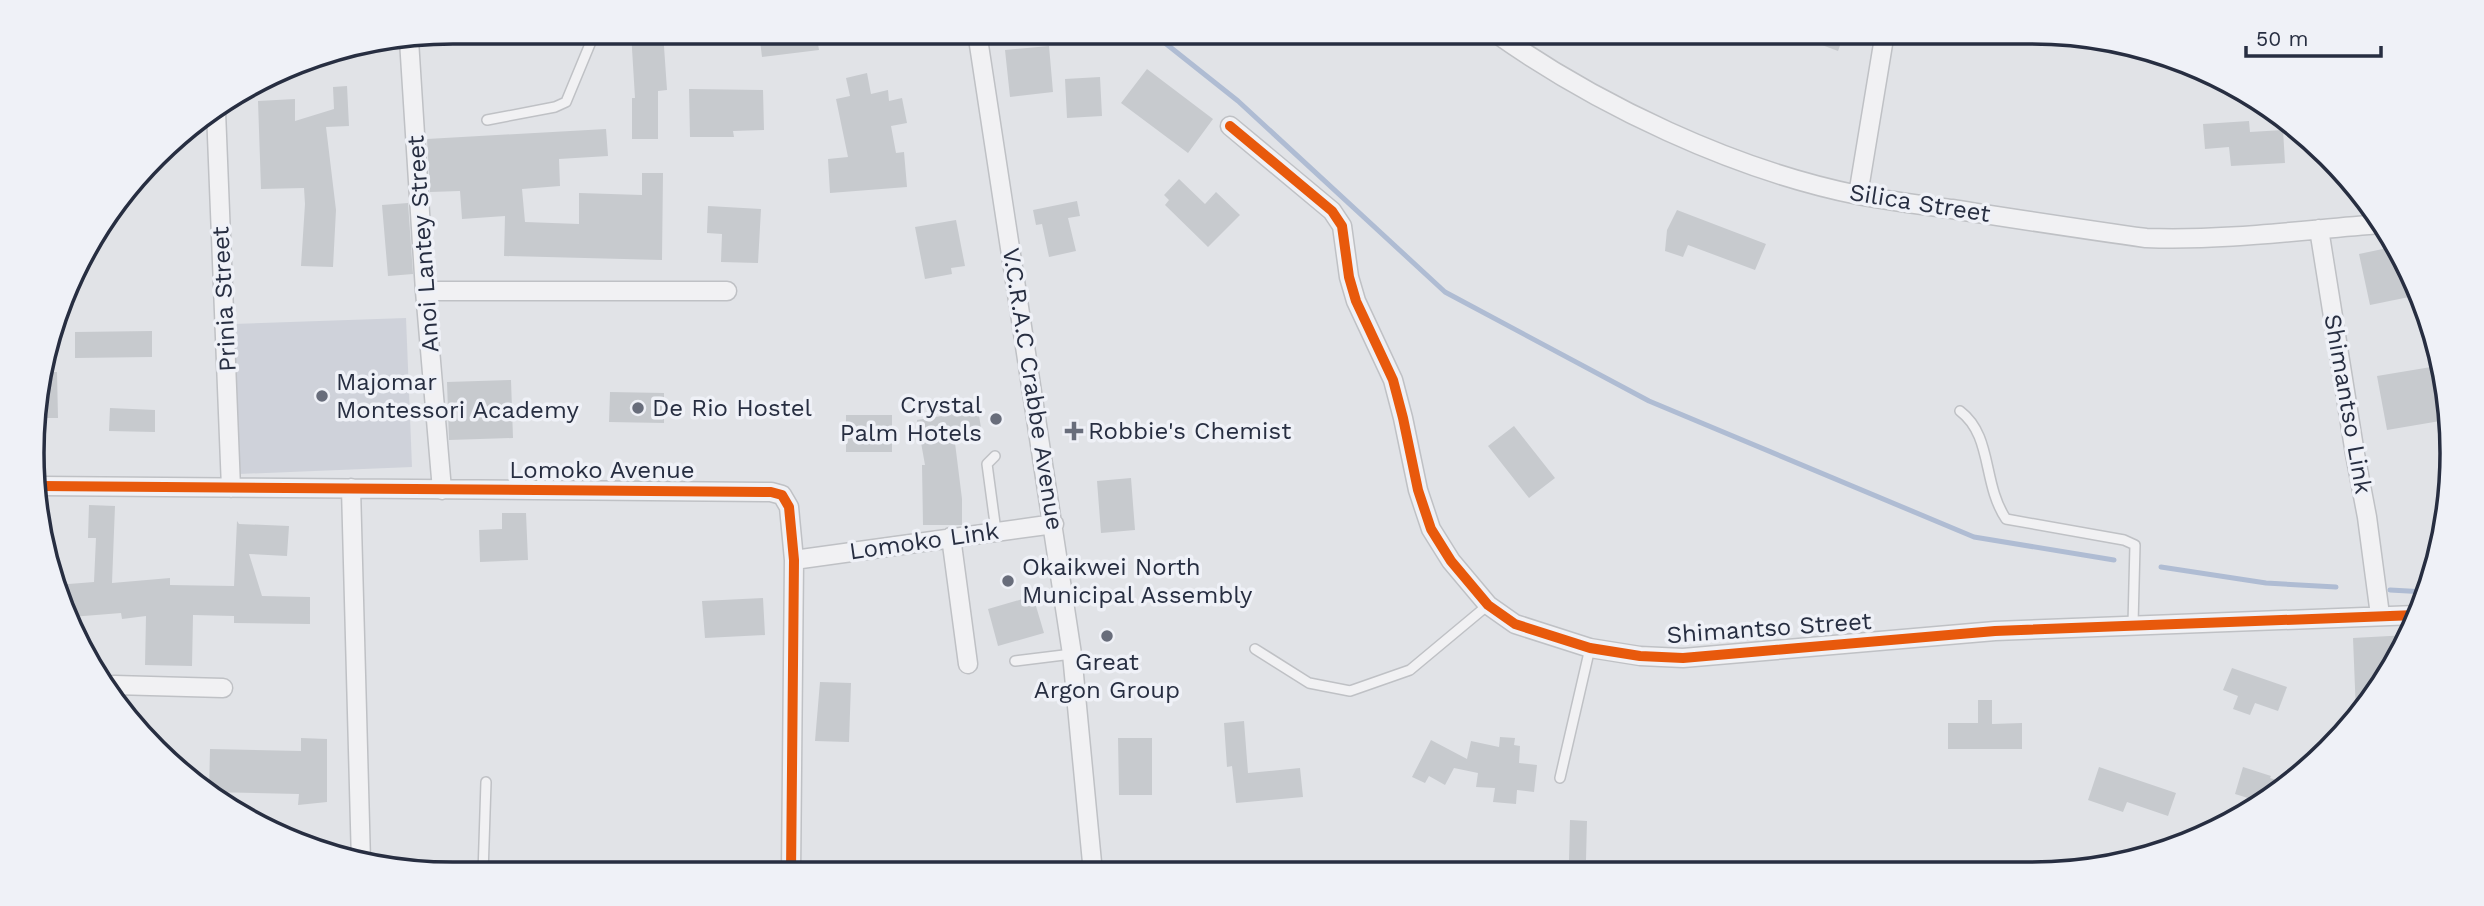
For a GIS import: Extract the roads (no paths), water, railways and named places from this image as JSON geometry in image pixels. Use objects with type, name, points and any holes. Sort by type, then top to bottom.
[{"type":"street","name":"V.C.R.A.C Crabbe Avenue","points":[[979,44],[1072,654],[1092,862]]},
{"type":"street","name":"Silica Street","points":[[1512,44],[1534,59],[1652,123],[1718,152],[1788,177],[1858,195],[2146,238],[2184,240],[2248,237],[2370,225]]},
{"type":"street","points":[[1858,195],[1883,44]]},
{"type":"street","name":"Anoi Lantey Street","points":[[409,46],[425,291],[442,490]]},
{"type":"street","name":"Prinia Street","points":[[216,120],[231,488]]},
{"type":"street","name":"Shimantso Street","points":[[1230,126],[1332,211],[1342,226],[1349,276],[1356,301],[1393,380],[1404,418],[1418,490],[1430,529],[1451,561],[1488,605],[1515,624],[1590,648],[1640,656],[1683,658],[1995,631],[2407,615]]},
{"type":"street","name":"Shimantso Link","points":[[2319,229],[2380,615]]},
{"type":"street","points":[[425,291],[727,291]]},
{"type":"street","name":"Lomoko Avenue","points":[[45,486],[771,492],[782,495],[789,507],[794,560],[791,862]]},
{"type":"street","points":[[351,488],[361,851]]},
{"type":"street","name":"Lomoko Link","points":[[794,560],[1054,524]]},
{"type":"street","points":[[951,537],[968,664]]},
{"type":"street","points":[[116,685],[223,688]]},
{"type":"lane","points":[[488,120],[555,107],[566,102],[590,44]]},
{"type":"lane","points":[[1960,411],[1970,418],[1981,435],[1987,473],[2006,519],[2124,540],[2135,545],[2133,624]]},
{"type":"lane","points":[[995,456],[987,464],[996,531]]},
{"type":"lane","points":[[1255,649],[1309,683],[1350,691],[1410,670],[1488,605]]},
{"type":"lane","points":[[1560,778],[1590,648]]},
{"type":"lane","points":[[1015,661],[1072,654]]},
{"type":"lane","points":[[483,862],[486,782]]},
{"type":"waterway","points":[[1166,44],[1238,101],[1445,292],[1649,401],[1974,537],[2114,560]]},
{"type":"waterway","points":[[2161,567],[2266,583],[2336,587]]},
{"type":"waterway","points":[[2390,590],[2416,591]]},
{"type":"place","name":"Majomar Montessori Academy","points":[[322,396]]},
{"type":"place","name":"De Rio Hostel","points":[[638,408]]},
{"type":"place","name":"Crystal Palm Hotels","points":[[996,419]]},
{"type":"place","name":"Robbie's Chemist","points":[[1074,431]]},
{"type":"place","name":"Okaikwei North Municipal Assembly","points":[[1008,581]]},
{"type":"place","name":"Great Argon Group","points":[[1107,636]]}]
